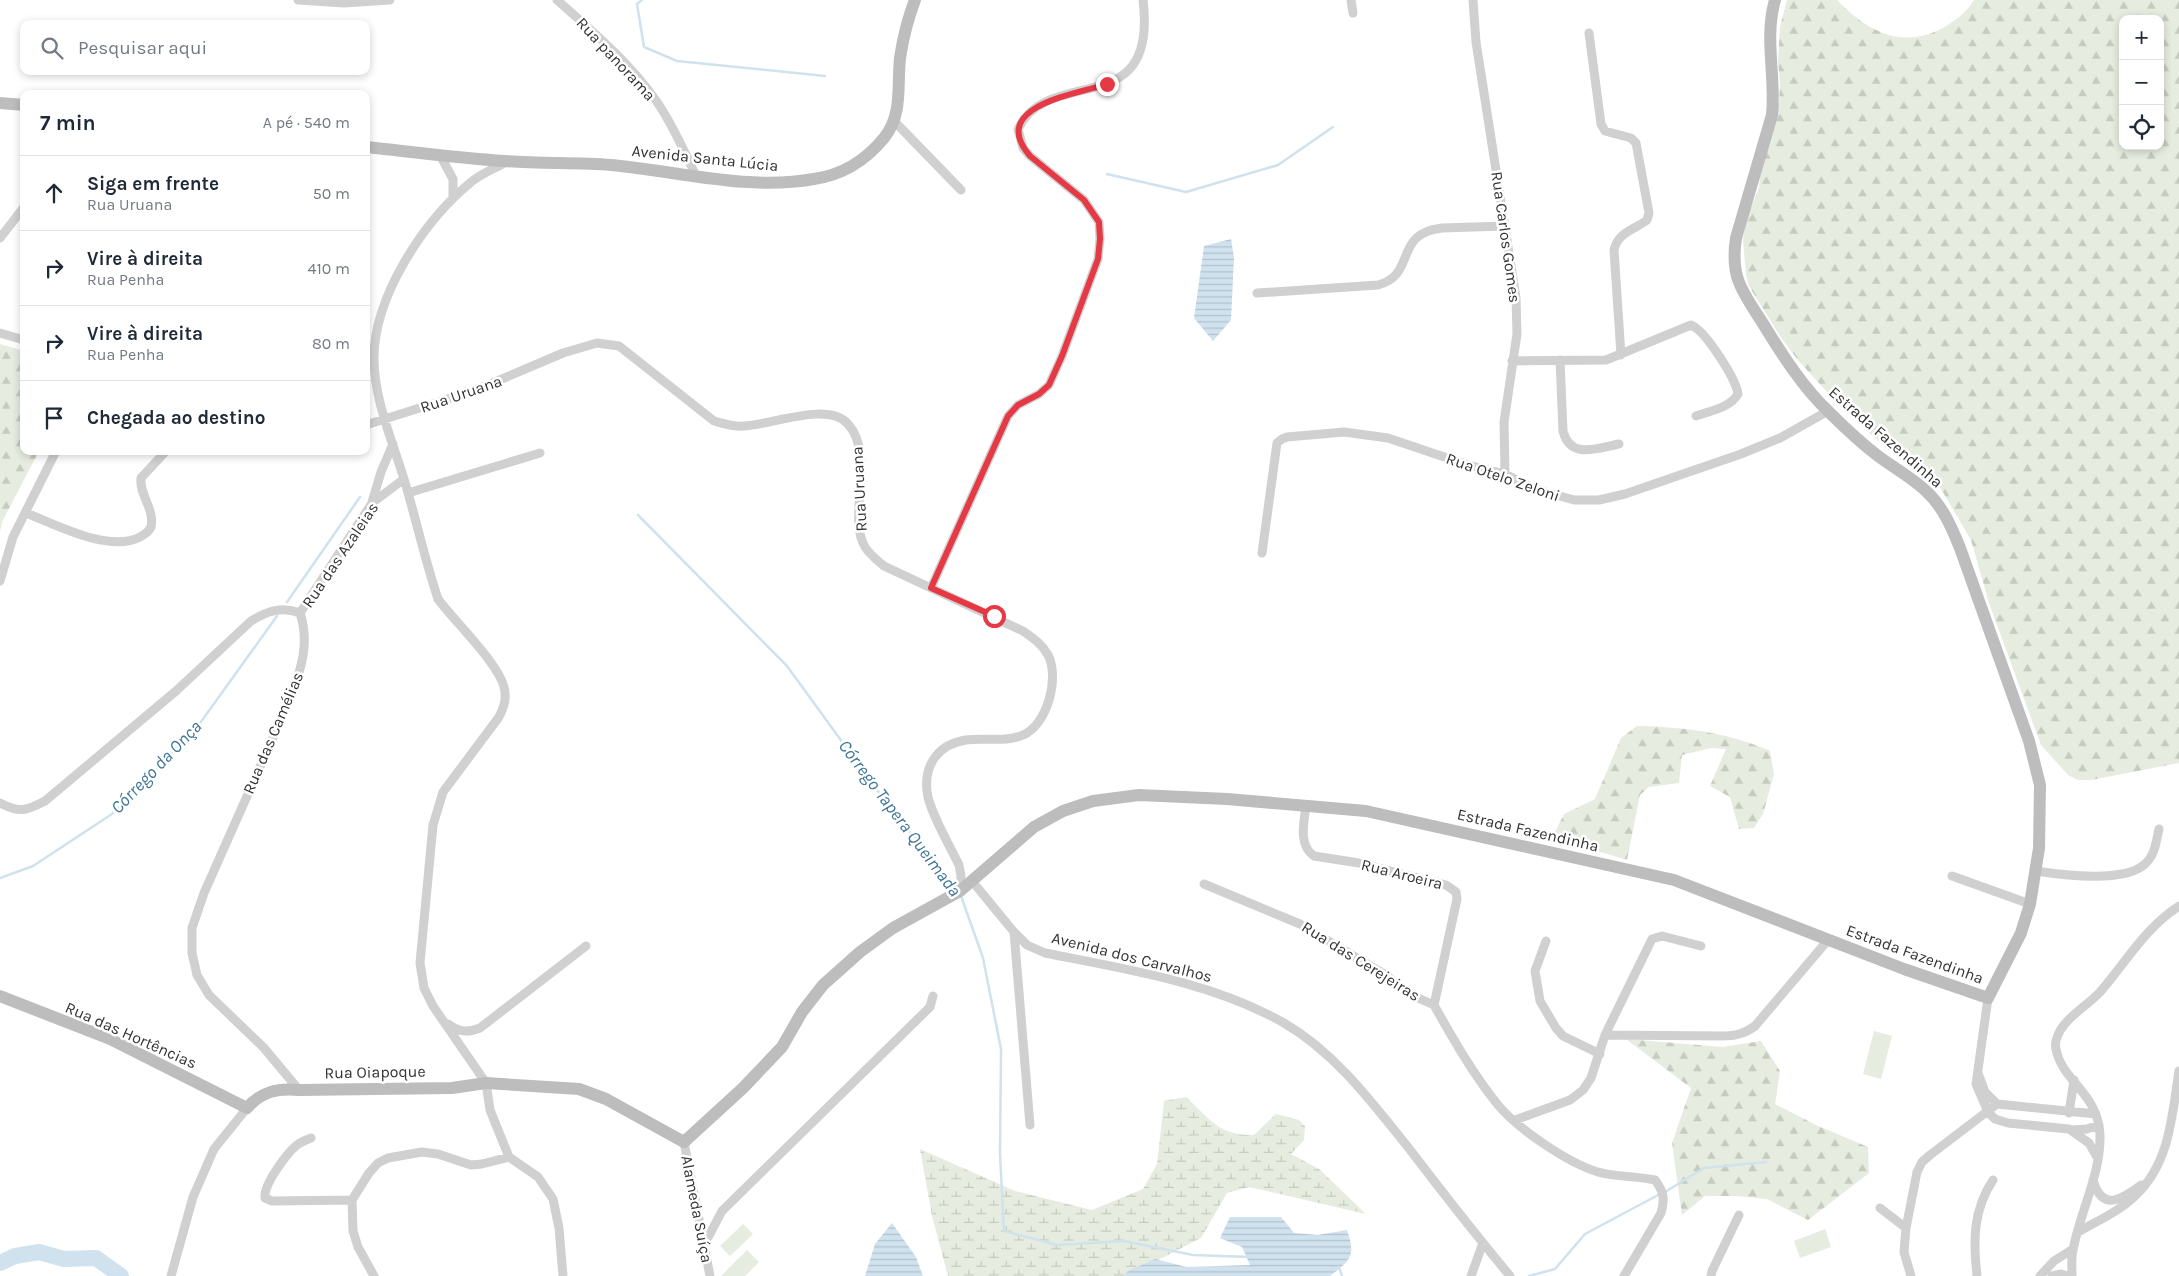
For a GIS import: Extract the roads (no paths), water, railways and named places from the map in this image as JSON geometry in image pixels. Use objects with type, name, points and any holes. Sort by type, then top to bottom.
[{"type":"street","points":[[298,0],[344,3],[390,0]]},
{"type":"street","name":"Rua panorama","points":[[557,0],[595,33],[638,78],[669,122],[696,176]]},
{"type":"street","name":"Avenida Santa Lúcia","points":[[370,148],[507,161],[611,165],[763,183],[799,182],[826,177],[861,161],[884,138],[894,122],[898,108],[902,51],[906,27],[916,0]]},
{"type":"street","points":[[931,588],[1008,416],[1018,405],[1039,394],[1049,385],[1062,356],[1098,259],[1099,222],[1092,209],[1084,200],[1030,156],[1023,148],[1018,130],[1023,120],[1037,105],[1107,84],[1119,79],[1126,72],[1138,55],[1144,37],[1143,0]]},
{"type":"street","points":[[1351,0],[1353,12]]},
{"type":"street","name":"Rua Carlos Gomes","points":[[1473,0],[1476,42],[1516,298],[1517,334],[1504,422],[1505,474]]},
{"type":"street","name":"Estrada Fazendinha","points":[[972,882],[1034,827],[1062,811],[1094,801],[1139,794],[1366,811],[1674,880],[1828,940],[1988,998],[2022,933],[2036,871],[2041,818],[2040,785],[2029,741],[1952,527],[1927,492],[1876,454],[1828,411],[1778,347],[1744,294],[1736,277],[1733,256],[1736,238],[1772,115],[1774,95],[1770,24],[1776,0]]},
{"type":"street","points":[[1589,33],[1601,124],[1605,131],[1631,138],[1636,143],[1648,213],[1647,220],[1620,236],[1616,241],[1614,250],[1621,355]]},
{"type":"street","points":[[0,102],[20,104]]},
{"type":"street","points":[[894,122],[961,190]]},
{"type":"street","points":[[440,155],[453,178],[454,198]]},
{"type":"street","points":[[507,161],[471,182],[454,198],[415,245],[392,285],[382,308],[374,358],[376,382],[438,599],[452,618],[498,670],[504,688],[505,704],[499,717],[443,792],[433,825],[420,963],[424,988],[433,1006],[486,1082],[490,1110],[509,1157],[538,1177],[553,1199],[560,1228],[563,1276]]},
{"type":"street","points":[[0,238],[20,212]]},
{"type":"street","points":[[1257,293],[1378,285],[1388,282],[1397,276],[1413,240],[1423,233],[1442,228],[1505,226]]},
{"type":"street","points":[[1512,361],[1606,360],[1683,326],[1691,325],[1700,330],[1734,380],[1738,394],[1735,400],[1729,404],[1696,416]]},
{"type":"street","points":[[0,334],[20,339]]},
{"type":"street","name":"Rua Uruana","points":[[370,424],[476,390],[580,346],[597,343],[618,346],[714,421],[728,426],[746,426],[818,414],[833,414],[848,423],[858,441],[861,462],[859,532],[864,546],[872,556],[884,566],[1023,631],[1039,643],[1049,656],[1052,673],[1051,691],[1042,718],[1034,729],[1021,736],[1008,739],[967,740],[951,744],[939,750],[932,762],[927,778],[926,793],[959,865],[961,876],[957,893]]},
{"type":"street","points":[[1560,360],[1563,431],[1566,441],[1572,447],[1584,450],[1619,444]]},
{"type":"street","name":"Rua Otelo Zeloni","points":[[1262,553],[1277,444],[1282,438],[1344,432],[1368,434],[1388,438],[1468,465],[1505,474],[1535,489],[1574,500],[1599,500],[1625,494],[1741,454],[1780,438],[1828,411]]},
{"type":"street","points":[[372,502],[381,472],[393,444]]},
{"type":"street","points":[[408,493],[540,453]]},
{"type":"street","points":[[0,581],[12,538],[54,455]]},
{"type":"street","points":[[26,513],[110,542],[138,538],[147,533],[152,523],[149,507],[141,487],[141,478],[162,455]]},
{"type":"street","name":"Rua das Azaleias","points":[[300,613],[372,502],[404,480]]},
{"type":"street","points":[[0,803],[14,810],[30,809],[45,801],[176,691],[251,621],[264,613],[278,609],[289,609],[300,613]]},
{"type":"street","name":"Rua das Camélias","points":[[300,613],[304,624],[306,645],[302,666],[291,697],[204,893],[192,928],[192,953],[197,975],[209,995],[264,1048],[300,1090]]},
{"type":"street","name":"Rua Aroeira","points":[[1306,806],[1303,830],[1305,846],[1308,852],[1314,856],[1359,863],[1446,885],[1456,892],[1457,899],[1434,1005]]},
{"type":"street","points":[[2036,871],[2061,874],[2118,875],[2131,872],[2145,865],[2153,854],[2159,829]]},
{"type":"street","points":[[1952,876],[2030,904]]},
{"type":"street","points":[[684,1142],[743,1088],[782,1046],[802,1012],[823,985],[860,952],[893,928],[957,893],[972,882]]},
{"type":"street","name":"Avenida dos Carvalhos","points":[[972,882],[1027,945],[1045,953],[1197,987],[1240,1003],[1284,1023],[1318,1048],[1346,1073],[1510,1276]]},
{"type":"street","name":"Rua das Cerejeiras","points":[[1204,884],[1300,924],[1386,975],[1409,994],[1434,1005]]},
{"type":"street","points":[[2072,1276],[2073,1249],[2093,1179],[2100,1137],[2096,1114],[2088,1097],[2063,1066],[2055,1047],[2057,1036],[2063,1026],[2094,998],[2151,927],[2179,906]]},
{"type":"street","points":[[1014,932],[1030,1125]]},
{"type":"street","points":[[1515,1120],[1570,1100],[1583,1090],[1591,1078],[1605,1035],[1652,940],[1662,936],[1700,946]]},
{"type":"street","points":[[1605,1035],[1736,1036],[1747,1032],[1755,1026],[1828,940]]},
{"type":"street","points":[[1546,941],[1535,971],[1540,1001],[1563,1036],[1600,1054]]},
{"type":"street","points":[[444,1021],[460,1032],[469,1032],[480,1028],[586,946]]},
{"type":"street","name":"Rua das Hortências","points":[[0,996],[110,1039],[247,1108]]},
{"type":"street","points":[[704,1245],[722,1211],[930,1007],[933,996]]},
{"type":"street","points":[[1988,998],[1977,1070],[1977,1090],[1988,1112],[1995,1118],[2008,1123],[2056,1126],[2080,1130],[2099,1125]]},
{"type":"street","points":[[1434,1005],[1452,1039],[1480,1080],[1499,1106],[1515,1120],[1553,1150],[1579,1164],[1599,1172],[1655,1180],[1663,1190],[1664,1202],[1661,1213],[1624,1276]]},
{"type":"street","points":[[1977,1070],[1985,1092],[1997,1104],[2059,1112],[2096,1114]]},
{"type":"street","points":[[2078,1232],[2126,1204],[2137,1195],[2156,1170],[2164,1152],[2179,1071]]},
{"type":"street","points":[[2069,1112],[2074,1080]]},
{"type":"street","name":"Rua Oiapoque","points":[[171,1276],[193,1198],[214,1149],[255,1098],[282,1088],[300,1090],[452,1088],[486,1082],[579,1089],[606,1099],[684,1142]]},
{"type":"street","points":[[1911,1276],[1904,1252],[1906,1228],[1917,1172],[1922,1162],[1997,1104]]},
{"type":"street","points":[[2008,1123],[2011,1107]]},
{"type":"street","points":[[2056,1126],[2059,1112]]},
{"type":"street","points":[[2069,1129],[2089,1143],[2097,1158]]},
{"type":"street","points":[[311,1138],[299,1143],[284,1158],[265,1191],[265,1198],[272,1201],[352,1200]]},
{"type":"street","name":"Alameda Suíça","points":[[684,1142],[710,1276]]},
{"type":"street","points":[[374,1276],[358,1247],[353,1231],[352,1200],[369,1173],[378,1163],[388,1158],[422,1152],[438,1154],[471,1165],[509,1157]]},
{"type":"street","points":[[2093,1179],[2099,1195],[2104,1200],[2110,1201],[2135,1189],[2149,1179]]},
{"type":"street","points":[[1978,1276],[1975,1258],[1977,1212],[1984,1193],[1993,1180]]},
{"type":"street","points":[[1880,1208],[1906,1228]]},
{"type":"street","points":[[1711,1276],[1712,1270],[1738,1215]]},
{"type":"street","points":[[1471,1276],[1483,1244]]},
{"type":"street","points":[[2040,1276],[2054,1261],[2073,1249]]},
{"type":"street","points":[[2052,1276],[2067,1276]]},
{"type":"water","points":[[1231,239],[1234,258],[1231,320],[1213,341],[1194,318],[1204,246]]},
{"type":"water","points":[[1230,1217],[1281,1217],[1294,1233],[1318,1235],[1347,1230],[1351,1246],[1350,1257],[1343,1266],[1330,1276],[1123,1276],[1128,1271],[1155,1259],[1187,1267],[1250,1265],[1242,1247],[1220,1238]]},
{"type":"water","points":[[892,1223],[916,1257],[923,1276],[865,1276],[875,1244]]},
{"type":"waterway","points":[[642,0],[637,4],[644,47],[677,61],[825,76]]},
{"type":"waterway","points":[[1107,174],[1186,192],[1278,165],[1333,127]]},
{"type":"waterway","name":"Córrego da Onça","points":[[287,602],[360,497]]},
{"type":"waterway","name":"Córrego Tapera Queimada","points":[[638,515],[787,666],[896,816],[956,887]]},
{"type":"waterway","name":"Córrego da Onça","points":[[0,878],[33,866],[112,814],[198,726],[277,616]]},
{"type":"waterway","name":"Córrego Tapera Queimada","points":[[961,896],[983,958],[1001,1049],[1000,1154],[1004,1231],[1057,1245],[1124,1241],[1193,1255],[1250,1257]]},
{"type":"waterway","name":"Córrego Tapera Queimada","points":[[1665,1192],[1704,1168],[1766,1162]]},
{"type":"waterway","name":"Córrego Tapera Queimada","points":[[1529,1276],[1555,1269],[1585,1234],[1660,1194]]},
{"type":"waterway","points":[[0,1263],[15,1256],[39,1252],[64,1259],[96,1258],[121,1276]]},
{"type":"waterway","name":"Córrego Tapera Queimada","points":[[1339,1267],[1342,1276]]}]
